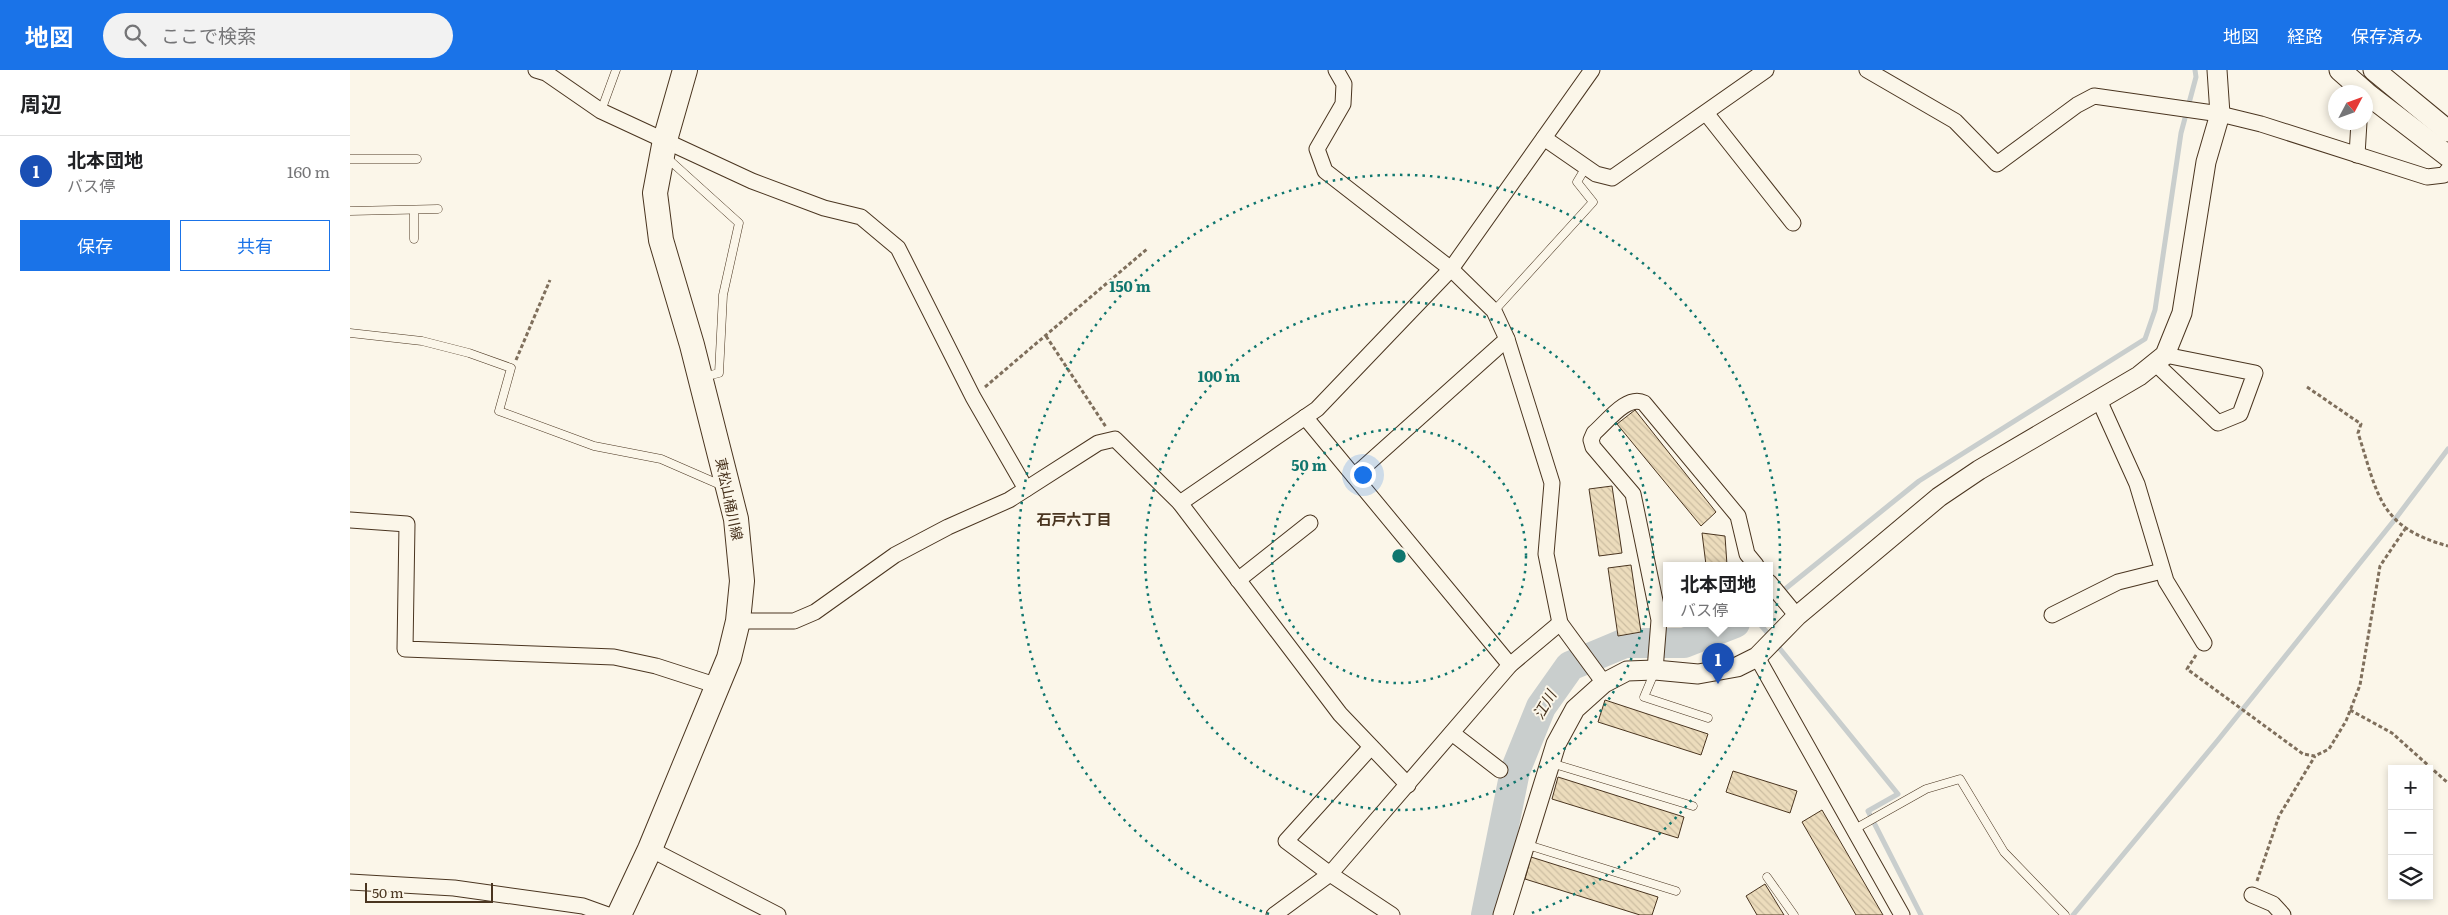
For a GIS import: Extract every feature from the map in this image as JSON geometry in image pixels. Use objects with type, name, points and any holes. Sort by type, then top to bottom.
[{"type":"main road","name":"東松山桶川線","points":[[619,915],[650,849],[729,658],[738,621],[742,581],[736,519],[700,378],[661,240],[655,193],[664,147],[685,70]]},
{"type":"main road","points":[[2340,70],[2359,85]]},
{"type":"main road","points":[[2374,70],[2448,131]]},
{"type":"main road","points":[[2373,96],[2448,156]]},
{"type":"street","points":[[536,70],[546,73],[601,111],[664,147],[824,208],[861,217],[898,248],[973,397],[1026,490]]},
{"type":"street","points":[[1336,70],[1344,84],[1343,104],[1317,149],[1325,171],[1451,269],[1494,311],[1508,339],[1552,483],[1546,554],[1560,623],[1604,683]]},
{"type":"street","points":[[1180,503],[1317,409],[1451,269],[1592,70]]},
{"type":"street","points":[[1544,138],[1596,174],[1612,178],[1766,70]]},
{"type":"street","points":[[1867,70],[1886,78],[1956,121],[1997,164],[2078,105],[2094,96],[2220,114],[2261,124],[2426,177],[2444,175],[2448,170]]},
{"type":"street","points":[[1503,915],[1556,744],[1575,709],[1604,683],[1627,671],[1655,670],[1698,674],[1737,667],[1757,657],[1797,616],[1939,497],[1979,470],[2139,376],[2160,359],[2182,314],[2206,162],[2220,114],[2217,70]]},
{"type":"street","points":[[1706,112],[1793,223]]},
{"type":"street","points":[[2357,155],[2359,130]]},
{"type":"street","points":[[1354,476],[1508,339]]},
{"type":"street","points":[[2160,359],[2255,372],[2240,414],[2218,423],[2160,359]]},
{"type":"street","points":[[1655,670],[1659,620],[1632,494],[1593,446],[1591,440],[1594,433],[1629,402],[1638,400],[1644,403],[1738,516],[1747,554],[1754,562]]},
{"type":"street","points":[[2099,400],[2137,484],[2166,581],[2204,643]]},
{"type":"street","points":[[1305,417],[1510,665]]},
{"type":"street","points":[[738,621],[794,621],[815,612],[896,555],[1026,490],[1098,443],[1115,439],[1180,503],[1340,714],[1408,786]]},
{"type":"street","points":[[350,520],[407,524],[405,648],[614,657],[656,666],[718,686]]},
{"type":"street","points":[[1238,580],[1310,522]]},
{"type":"street","points":[[2052,615],[2118,582],[2162,571]]},
{"type":"street","points":[[1773,587],[1797,616]]},
{"type":"street","points":[[1274,915],[1330,874],[1408,786],[1510,665],[1560,623]]},
{"type":"street","points":[[1757,657],[1902,915]]},
{"type":"street","points":[[1452,733],[1500,770]]},
{"type":"street","points":[[1372,747],[1286,841],[1385,913]]},
{"type":"street","points":[[650,849],[778,915]]},
{"type":"street","points":[[350,882],[454,888],[583,906],[608,915]]},
{"type":"street","points":[[2252,895],[2272,904],[2283,915]]},
{"type":"lane","points":[[601,111],[616,70]]},
{"type":"lane","points":[[664,147],[738,223],[723,295],[719,373],[700,378]]},
{"type":"lane","points":[[350,159],[417,159]]},
{"type":"lane","points":[[1494,311],[1593,202],[1577,182],[1586,167]]},
{"type":"lane","points":[[350,211],[438,209]]},
{"type":"lane","points":[[414,210],[414,239]]},
{"type":"lane","points":[[350,333],[422,341],[469,353],[511,368],[499,411],[594,446],[661,459],[728,488]]},
{"type":"lane","points":[[1655,670],[1644,697],[1708,718]]},
{"type":"lane","points":[[1550,762],[1693,806]]},
{"type":"lane","points":[[1853,830],[1926,789],[1960,779],[2004,852],[2065,915]]},
{"type":"lane","points":[[1524,844],[1676,891]]},
{"type":"lane","points":[[1767,877],[1794,915]]},
{"type":"path","points":[[973,397],[1147,249]]},
{"type":"path","points":[[511,368],[550,280]]},
{"type":"path","points":[[1046,336],[1115,439]]},
{"type":"path","points":[[2307,387],[2361,424],[2358,433],[2380,502],[2405,529],[2424,540],[2448,546]]},
{"type":"path","points":[[2252,895],[2278,816],[2315,756],[2329,749],[2350,710],[2360,685],[2380,566],[2405,529]]},
{"type":"path","points":[[2204,643],[2187,669],[2303,754],[2315,756]]},
{"type":"path","points":[[2350,710],[2392,733],[2448,783]]},
{"type":"building","points":[[1635,410],[1716,512],[1701,526],[1617,424]]},
{"type":"building","points":[[1612,486],[1622,553],[1599,556],[1589,489]]},
{"type":"building","points":[[1702,533],[1725,536],[1727,562],[1706,562]]},
{"type":"building","points":[[1631,565],[1641,632],[1618,636],[1608,568]]},
{"type":"building","points":[[1605,700],[1708,734],[1701,755],[1598,722]]},
{"type":"building","points":[[1733,771],[1797,791],[1790,813],[1726,792]]},
{"type":"building","points":[[1558,777],[1684,817],[1678,838],[1552,799]]},
{"type":"building","points":[[1822,810],[1883,915],[1856,915],[1802,822]]},
{"type":"building","points":[[1531,857],[1658,897],[1652,915],[1640,915],[1525,879]]},
{"type":"building","points":[[1765,884],[1784,915],[1757,915],[1746,896]]},
{"type":"waterway","points":[[1773,599],[1919,481],[2145,339],[2155,310],[2181,133],[2196,77],[2195,70]]},
{"type":"waterway","points":[[2073,915],[2218,740],[2396,518],[2448,449]]},
{"type":"waterway","name":"江川","points":[[1486,915],[1515,771],[1541,707],[1570,666],[1625,643],[1684,643],[1725,627]]},
{"type":"waterway","points":[[1762,627],[1771,637]]},
{"type":"waterway","points":[[1776,644],[1898,794],[1868,811],[1921,915]]},
{"type":"place","name":"北本団地","points":[[1718,684]]},
{"type":"district","name":"石戸六丁目","points":[[1074,520]]}]
